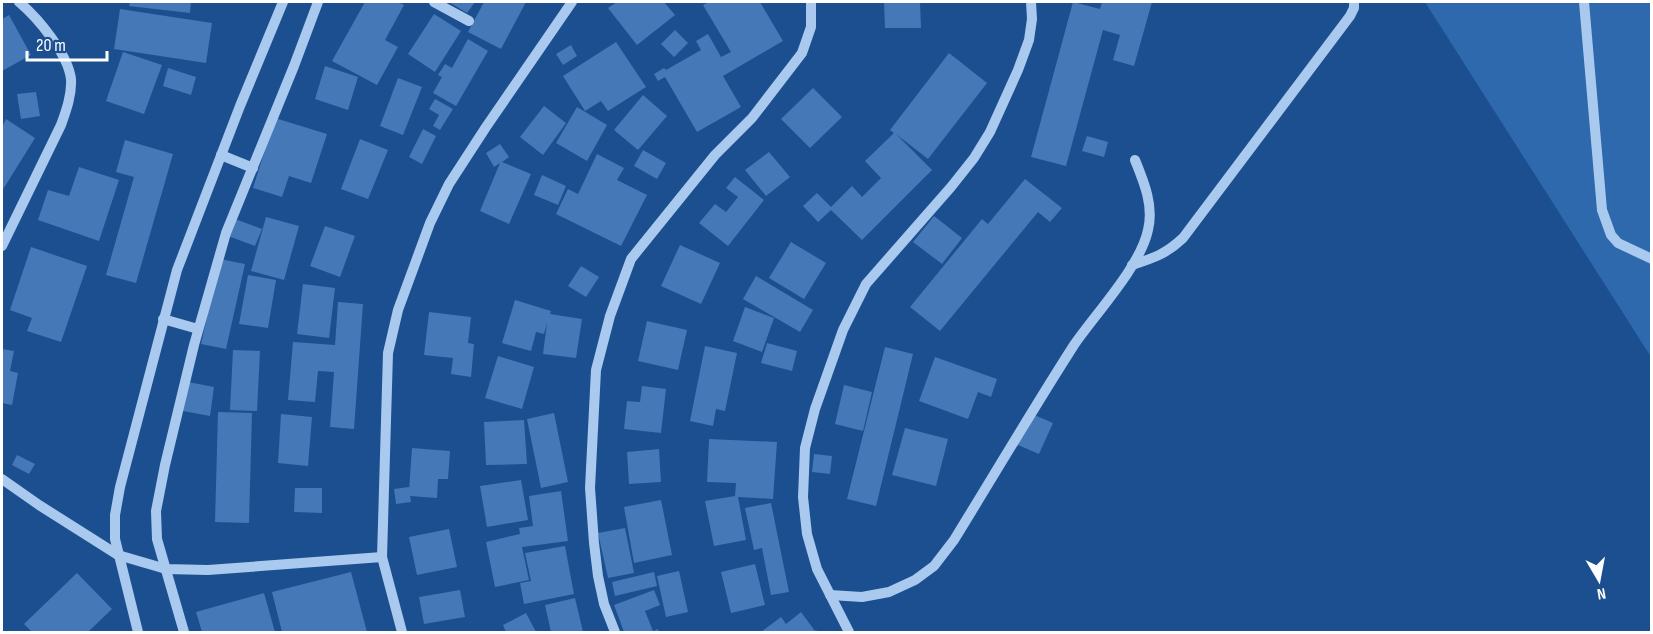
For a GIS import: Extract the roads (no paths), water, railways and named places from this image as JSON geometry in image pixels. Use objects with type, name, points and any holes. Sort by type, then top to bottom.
[{"type":"street","points":[[2,246],[4,232],[61,125],[67,108],[71,81],[63,55],[34,15],[19,2]]},
{"type":"street","points":[[138,633],[115,539],[115,515],[120,487],[177,270],[283,2]]},
{"type":"street","points":[[184,633],[157,539],[156,511],[165,465],[198,329],[226,233],[318,2]]},
{"type":"street","points":[[434,2],[469,21]]},
{"type":"street","points":[[402,633],[382,557],[388,353],[398,310],[430,224],[450,184],[573,2]]},
{"type":"street","points":[[615,633],[604,604],[598,576],[590,488],[596,370],[610,316],[632,259],[715,155],[752,118],[802,52],[811,27],[811,2]]},
{"type":"street","points":[[849,633],[818,568],[807,534],[803,497],[805,448],[815,409],[843,330],[866,284],[951,187],[974,158],[990,132],[1029,40],[1032,19],[1031,2]]},
{"type":"street","points":[[1132,265],[1159,256],[1183,238],[1350,16],[1354,2]]},
{"type":"street","points":[[1584,2],[1602,210],[1611,235],[1618,243],[1652,259]]},
{"type":"street","points":[[221,155],[253,168]]},
{"type":"street","points":[[830,595],[862,597],[889,592],[915,580],[934,566],[954,540],[1075,344],[1132,265],[1148,230],[1149,207],[1147,193],[1135,160]]},
{"type":"street","points":[[163,319],[198,329]]},
{"type":"street","points":[[2,479],[118,555],[166,569],[208,570],[382,557]]}]
